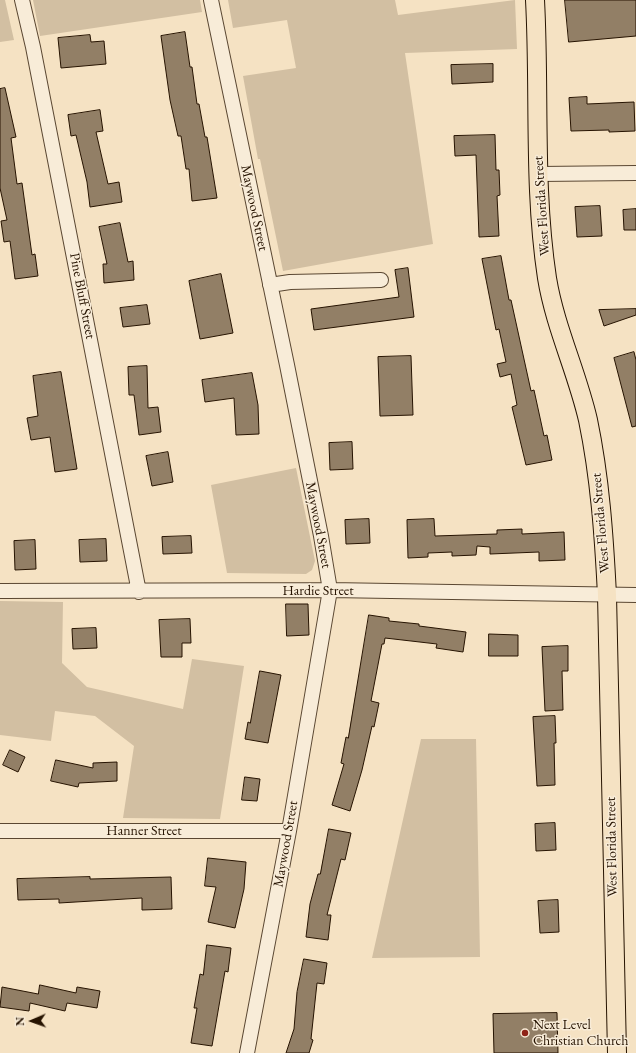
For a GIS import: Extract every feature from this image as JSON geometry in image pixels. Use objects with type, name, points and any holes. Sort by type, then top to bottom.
[{"type":"main road","name":"West Florida Street","points":[[535,0],[538,45],[539,174],[542,239],[550,291],[587,419],[596,466],[603,524],[607,594],[617,1053]]},
{"type":"street","name":"Pine Bluff Street","points":[[22,0],[38,71],[139,592]]},
{"type":"street","name":"Maywood Street","points":[[211,0],[321,536],[330,590],[289,831],[247,1053]]},
{"type":"street","points":[[539,174],[636,173]]},
{"type":"street","points":[[270,285],[290,282],[381,280]]},
{"type":"street","name":"Hardie Street","points":[[0,591],[139,592],[330,590],[636,595]]},
{"type":"street","name":"Hanner Street","points":[[0,831],[289,831]]},
{"type":"shaded area","points":[[0,0],[5,0],[14,40],[0,42]]},
{"type":"shaded area","points":[[33,0],[200,0],[202,12],[40,36]]},
{"type":"shaded area","points":[[228,0],[395,0],[398,15],[515,0],[517,49],[405,53],[433,244],[283,271],[260,159],[258,159],[243,76],[296,68],[287,20],[233,28]]},
{"type":"shaded area","points":[[296,468],[315,561],[312,570],[306,574],[227,573],[211,485]]},
{"type":"shaded area","points":[[0,601],[63,602],[62,663],[87,687],[183,709],[192,659],[244,666],[220,819],[123,818],[134,746],[95,716],[55,711],[51,741],[0,735]]},
{"type":"shaded area","points":[[421,739],[476,739],[480,957],[372,958]]},
{"type":"building","points":[[565,0],[636,0],[636,36],[569,42]]},
{"type":"building","points":[[185,32],[197,104],[199,104],[205,137],[207,137],[217,198],[192,201],[189,169],[186,169],[181,136],[178,136],[170,100],[161,36]]},
{"type":"building","points":[[90,35],[91,42],[104,41],[106,64],[61,68],[58,38]]},
{"type":"building","points":[[493,64],[493,82],[452,84],[451,65]]},
{"type":"building","points":[[5,88],[16,137],[11,138],[17,184],[22,183],[32,255],[35,254],[38,276],[15,279],[10,241],[4,242],[1,221],[7,220],[0,188],[0,89]]},
{"type":"building","points":[[587,97],[587,104],[634,102],[635,131],[571,131],[569,98]]},
{"type":"building","points":[[100,110],[103,131],[96,132],[108,184],[119,182],[122,202],[90,207],[87,182],[76,135],[71,136],[68,115]]},
{"type":"building","points":[[495,135],[496,170],[499,170],[500,195],[497,196],[499,236],[479,237],[476,155],[455,156],[454,136]]},
{"type":"building","points":[[600,206],[602,236],[577,237],[575,207]]},
{"type":"building","points":[[636,209],[636,230],[624,230],[623,210]]},
{"type":"building","points":[[120,223],[128,262],[133,261],[134,280],[104,283],[103,264],[107,264],[99,227]]},
{"type":"building","points":[[501,256],[509,300],[511,300],[531,391],[534,390],[544,436],[547,435],[552,460],[526,465],[512,407],[517,405],[511,374],[500,377],[497,364],[506,362],[499,329],[496,330],[482,259]]},
{"type":"building","points":[[408,268],[414,317],[314,330],[311,309],[399,297],[395,270]]},
{"type":"building","points":[[221,274],[233,333],[200,339],[189,281]]},
{"type":"building","points":[[147,305],[150,324],[123,327],[120,308]]},
{"type":"building","points":[[636,309],[636,315],[604,326],[599,310]]},
{"type":"building","points":[[634,352],[636,360],[636,426],[632,427],[614,358]]},
{"type":"building","points":[[411,356],[413,415],[380,416],[378,357]]},
{"type":"building","points":[[147,366],[148,408],[158,407],[161,432],[139,435],[134,395],[129,395],[128,367]]},
{"type":"building","points":[[61,372],[77,469],[55,472],[50,437],[31,440],[27,418],[38,416],[33,376]]},
{"type":"building","points":[[252,373],[258,405],[259,434],[236,435],[234,398],[205,402],[202,380]]},
{"type":"building","points":[[352,442],[353,469],[330,470],[329,443]]},
{"type":"building","points":[[168,452],[173,482],[152,486],[146,456]]},
{"type":"building","points":[[369,519],[370,543],[346,544],[345,520]]},
{"type":"building","points":[[434,519],[435,536],[497,534],[497,530],[522,529],[522,534],[564,532],[565,560],[539,561],[539,552],[490,554],[490,547],[477,546],[476,555],[452,556],[452,552],[428,553],[428,557],[408,558],[407,520]]},
{"type":"building","points":[[191,536],[192,553],[163,554],[162,537]]},
{"type":"building","points":[[106,539],[107,561],[80,562],[79,540]]},
{"type":"building","points":[[35,540],[36,569],[15,570],[14,541]]},
{"type":"building","points":[[286,604],[308,604],[309,635],[287,636]]},
{"type":"building","points":[[369,615],[389,618],[389,621],[419,624],[419,626],[466,632],[463,652],[436,648],[437,644],[385,638],[384,644],[382,644],[371,701],[379,703],[374,727],[372,726],[362,770],[350,811],[332,805],[344,764],[341,763],[346,737],[348,738]]},
{"type":"building","points":[[190,619],[191,643],[182,643],[182,657],[161,657],[159,620]]},
{"type":"building","points":[[96,628],[97,648],[73,649],[72,629]]},
{"type":"building","points":[[489,634],[518,635],[518,656],[489,656]]},
{"type":"building","points":[[568,646],[568,671],[562,671],[563,710],[545,711],[542,647]]},
{"type":"building","points":[[260,671],[281,675],[268,743],[245,739],[248,722],[250,723]]},
{"type":"building","points":[[555,716],[555,785],[537,786],[533,717]]},
{"type":"building","points":[[10,750],[25,757],[18,772],[3,765]]},
{"type":"building","points":[[56,760],[93,768],[93,763],[117,762],[117,781],[79,783],[78,787],[51,781]]},
{"type":"building","points":[[245,777],[260,779],[257,801],[242,800]]},
{"type":"building","points":[[555,823],[556,850],[536,851],[535,824]]},
{"type":"building","points":[[329,829],[351,833],[345,860],[341,859],[327,915],[331,915],[328,940],[306,937],[310,904],[318,874],[320,874]]},
{"type":"building","points":[[208,858],[246,862],[244,889],[235,928],[208,922],[216,887],[205,886]]},
{"type":"building","points":[[90,877],[90,879],[171,877],[172,909],[142,910],[142,898],[59,903],[59,899],[18,900],[17,879]]},
{"type":"building","points":[[558,900],[559,932],[540,933],[538,901]]},
{"type":"building","points":[[207,945],[231,948],[228,972],[225,971],[212,1046],[191,1043],[197,1008],[194,1008],[200,974],[203,975]]},
{"type":"building","points":[[304,959],[327,963],[324,984],[317,983],[311,1039],[313,1040],[309,1053],[286,1053],[294,1029],[297,992]]},
{"type":"building","points":[[40,985],[76,993],[77,987],[100,991],[97,1008],[67,1003],[65,1011],[30,1003],[29,1011],[0,1007],[2,987],[38,994]]},
{"type":"building","name":"Next Level Christian Church","points":[[557,1013],[558,1053],[494,1053],[493,1014]]},
{"type":"place","name":"Next Level Christian Church","points":[[525,1033]]}]
